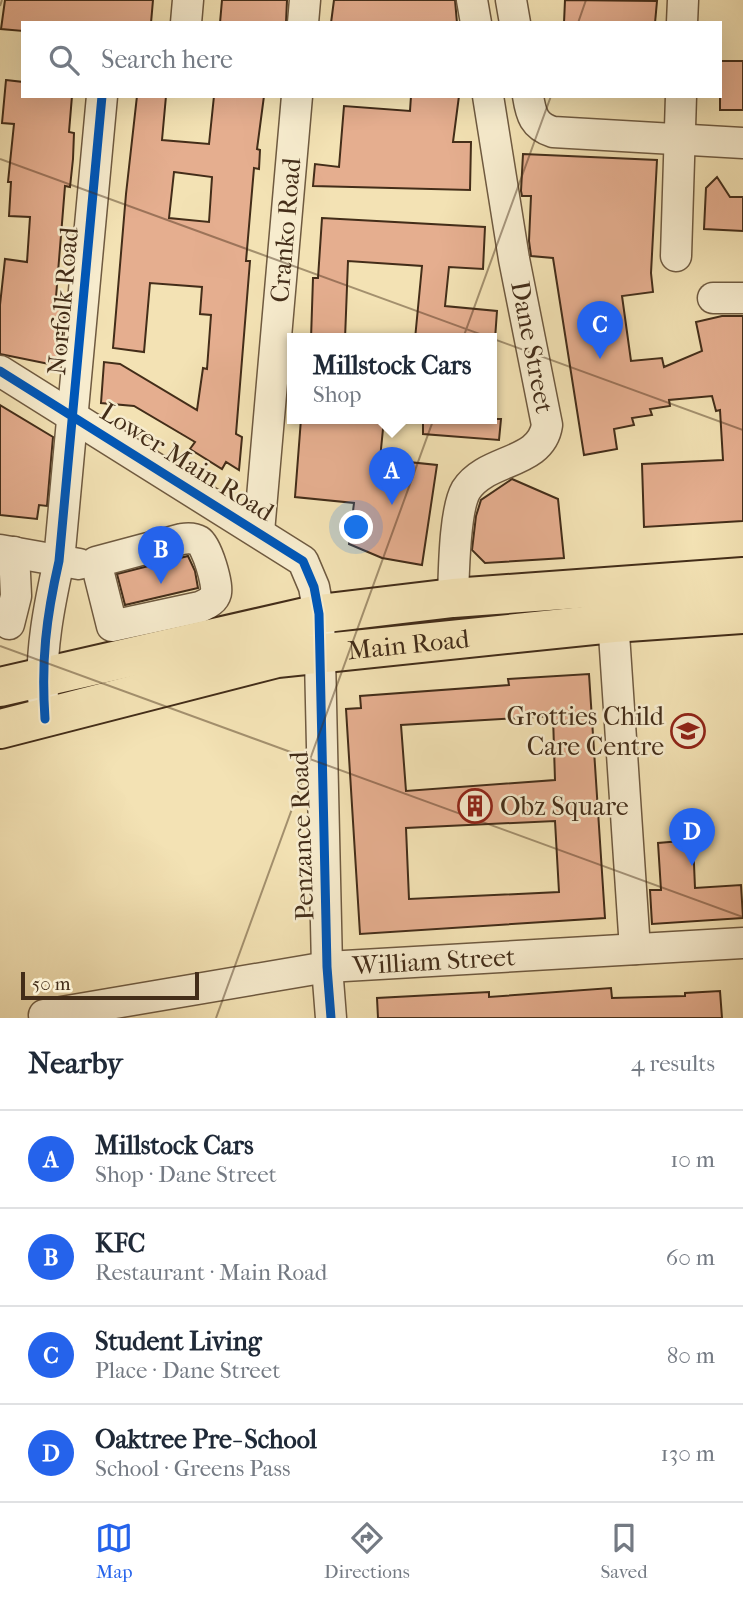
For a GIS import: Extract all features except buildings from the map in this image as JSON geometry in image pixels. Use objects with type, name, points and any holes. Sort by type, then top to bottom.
[{"type":"main road","name":"Main Road","points":[[0,729],[277,659],[612,605],[743,577]]},
{"type":"main road","name":"Main Road","points":[[0,687],[319,614],[453,598],[743,614]]},
{"type":"street","points":[[186,21],[188,0]]},
{"type":"street","points":[[303,21],[305,0]]},
{"type":"street","points":[[472,0],[476,21]]},
{"type":"street","points":[[511,0],[515,21]]},
{"type":"street","points":[[682,21],[683,0]]},
{"type":"street","name":"Norfolk Road","points":[[45,719],[42,676],[46,629],[59,561],[102,98]]},
{"type":"street","name":"Cranko Road","points":[[259,532],[297,98]]},
{"type":"street","name":"Dane Street","points":[[453,598],[460,508],[466,491],[474,481],[493,468],[536,448],[545,437],[547,425],[514,259],[488,98]]},
{"type":"street","points":[[529,98],[535,121],[543,129],[554,132],[743,143]]},
{"type":"street","points":[[676,256],[681,98]]},
{"type":"street","points":[[713,298],[743,298]]},
{"type":"street","name":"Lower Main Road","points":[[0,371],[303,561],[314,587],[319,614],[319,652]]},
{"type":"street","points":[[46,629],[5,625],[16,596],[7,551],[82,564],[182,539],[201,542],[210,563],[216,592],[212,600],[200,607],[112,626],[96,562]]},
{"type":"street","points":[[612,605],[635,950]]},
{"type":"street","name":"Penzance Road","points":[[319,652],[327,967],[331,1018]]},
{"type":"street","name":"William Street","points":[[44,1015],[327,967],[743,943]]},
{"type":"cycle path","points":[[45,719],[46,640],[59,561],[102,98]]},
{"type":"cycle path","points":[[0,371],[303,561],[314,587],[319,614],[327,967],[331,1018]]},
{"type":"place","name":"Student Living","points":[[600,359]]},
{"type":"place","name":"Millstock Cars","points":[[392,505]]},
{"type":"place","name":"KFC","points":[[161,584]]},
{"type":"place","name":"Grotties Child Care Centre","points":[[688,731]]},
{"type":"place","name":"Obz Square","points":[[475,806]]},
{"type":"place","name":"Oaktree Pre- School","points":[[692,866]]}]
